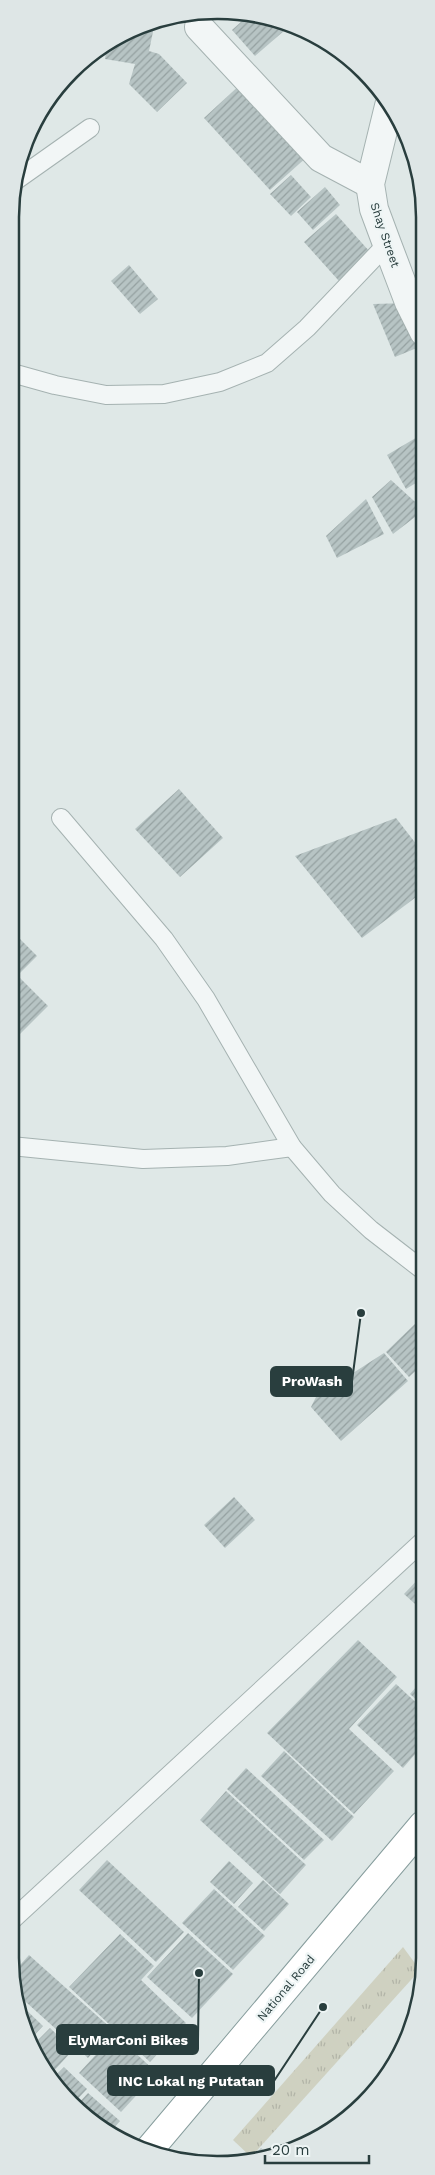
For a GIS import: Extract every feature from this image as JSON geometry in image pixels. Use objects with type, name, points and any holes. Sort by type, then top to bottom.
[{"type":"highway","name":"National Road","points":[[153,2145],[416,1833]]},
{"type":"street","points":[[199,27],[301,139],[321,158],[370,184]]},
{"type":"street","name":"Shay Street","points":[[387,114],[370,184],[374,209],[416,316]]},
{"type":"lane","points":[[24,176],[90,128]]},
{"type":"lane","points":[[19,374],[55,385],[106,395],[164,394],[220,382],[267,363],[307,328],[387,244]]},
{"type":"lane","points":[[61,818],[164,939],[206,999],[292,1147],[332,1194],[371,1230],[416,1265]]},
{"type":"lane","points":[[19,1147],[143,1159],[227,1156],[292,1147]]},
{"type":"lane","points":[[19,1914],[416,1547]]},
{"type":"green space","points":[[403,1947],[416,1965],[416,1975],[255,2152],[248,2154],[233,2140]]},
{"type":"building","points":[[243,20],[285,30],[255,56],[232,30]]},
{"type":"building","points":[[154,29],[149,51],[159,54],[187,83],[157,112],[129,84],[135,64],[105,59],[106,53],[118,45]]},
{"type":"building","points":[[242,83],[308,156],[270,190],[204,118]]},
{"type":"building","points":[[291,175],[311,197],[291,216],[270,194]]},
{"type":"building","points":[[325,187],[340,205],[313,230],[297,212]]},
{"type":"building","points":[[336,214],[370,252],[339,281],[304,242]]},
{"type":"building","points":[[129,265],[158,299],[140,314],[111,281]]},
{"type":"building","points":[[408,303],[416,324],[416,348],[395,357],[373,304]]},
{"type":"building","points":[[416,438],[416,483],[406,489],[387,455]]},
{"type":"building","points":[[391,480],[416,503],[416,516],[393,534],[372,497]]},
{"type":"building","points":[[366,499],[384,534],[337,558],[326,536]]},
{"type":"building","points":[[179,789],[223,838],[180,877],[135,829]]},
{"type":"building","points":[[396,818],[416,844],[416,897],[362,938],[295,856]]},
{"type":"building","points":[[19,938],[37,956],[19,974]]},
{"type":"building","points":[[19,977],[48,1006],[19,1035]]},
{"type":"building","points":[[416,1323],[416,1370],[409,1377],[386,1352]]},
{"type":"building","points":[[384,1353],[408,1381],[341,1441],[311,1407],[316,1397]]},
{"type":"building","points":[[234,1497],[255,1520],[225,1548],[204,1525]]},
{"type":"building","points":[[416,1581],[416,1605],[404,1594]]},
{"type":"building","points":[[358,1640],[397,1677],[349,1729],[394,1771],[354,1814],[267,1733]]},
{"type":"building","points":[[396,1684],[416,1703],[416,1753],[403,1768],[357,1725]]},
{"type":"building","points":[[416,1687],[416,1700],[410,1694]]},
{"type":"building","points":[[284,1751],[354,1817],[332,1841],[261,1776]]},
{"type":"building","points":[[246,1768],[324,1840],[304,1860],[227,1789]]},
{"type":"building","points":[[226,1791],[306,1865],[280,1894],[200,1820]]},
{"type":"building","points":[[107,1860],[184,1932],[156,1962],[79,1890]]},
{"type":"building","points":[[229,1861],[253,1883],[234,1904],[210,1882]]},
{"type":"building","points":[[263,1880],[289,1904],[264,1931],[238,1907]]},
{"type":"building","points":[[214,1889],[265,1936],[233,1970],[182,1923]]},
{"type":"building","points":[[188,1933],[233,1974],[192,2018],[147,1977]]},
{"type":"building","points":[[120,1934],[154,1966],[141,1980],[186,2023],[150,2062],[69,1987]]},
{"type":"building","points":[[29,1955],[113,2030],[88,2058],[24,2000],[19,1966]]},
{"type":"building","points":[[26,2010],[43,2026],[35,2035]]},
{"type":"building","points":[[50,2028],[73,2050],[54,2071],[37,2041]]},
{"type":"building","points":[[115,2034],[157,2073],[121,2112],[79,2073]]},
{"type":"building","points":[[64,2067],[87,2089],[78,2099],[57,2074]]},
{"type":"building","points":[[88,2093],[120,2121],[114,2128],[80,2101]]},
{"type":"place","name":"ProWash","points":[[361,1313]]},
{"type":"place","name":"ElyMarConi Bikes","points":[[199,1973]]},
{"type":"place","name":"INC Lokal ng Putatan","points":[[323,2007]]}]
